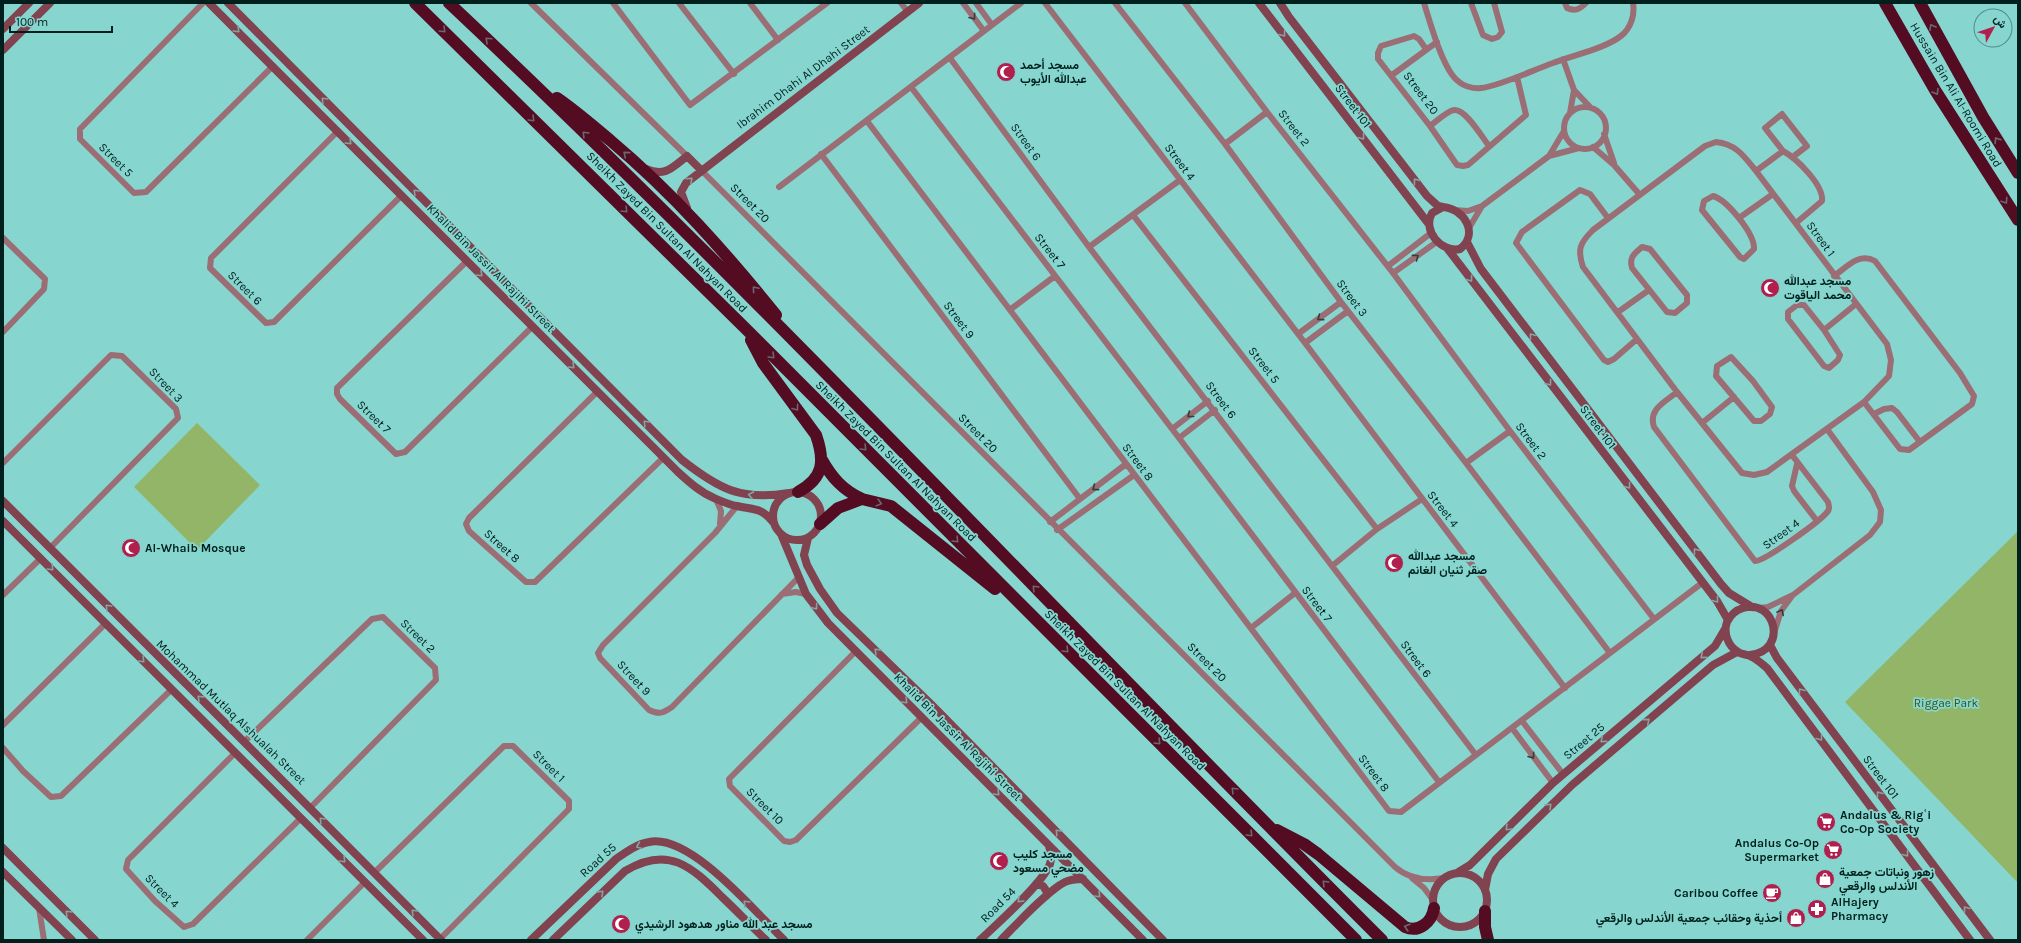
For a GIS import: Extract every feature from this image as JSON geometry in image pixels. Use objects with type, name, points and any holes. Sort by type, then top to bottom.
[{"type":"highway","name":"Sheikh Zayed Bin Sultan Al Nahyan Road","points":[[415,3],[745,328],[1356,940]]},
{"type":"highway","name":"Sheikh Zayed Bin Sultan Al Nahyan Road","points":[[449,3],[533,82],[814,363],[1382,940]]},
{"type":"highway","name":"Hussain Bin Ali Al-Roomi Road","points":[[1885,3],[1916,58],[1986,172],[2018,220]]},
{"type":"highway","points":[[1893,3],[1916,58]]},
{"type":"highway","name":"Hussain Bin Ali Al-Roomi Road","points":[[1920,3],[1983,117],[2018,173]]},
{"type":"highway","points":[[533,82],[572,108],[641,167],[692,216],[753,287],[814,363]]},
{"type":"highway","points":[[745,328],[763,363],[816,435],[822,460],[838,484],[862,499],[891,506],[1038,623]]},
{"type":"highway","points":[[794,492],[809,485],[816,478],[820,470],[822,460]]},
{"type":"highway","points":[[820,524],[838,508],[862,499]]},
{"type":"highway","points":[[1269,826],[1312,849],[1405,927],[1414,929],[1424,925],[1431,918],[1434,904]]},
{"type":"highway","points":[[1343,901],[1393,940]]},
{"type":"highway","points":[[1485,911],[1485,927],[1488,940]]},
{"type":"highway","points":[[1330,914],[1350,940]]},
{"type":"street","points":[[3,29],[29,3]]},
{"type":"street","points":[[3,50],[50,3]]},
{"type":"street","name":"Street 5","points":[[203,3],[80,129],[80,139],[134,193],[146,192],[273,66]]},
{"type":"street","name":"Khalid Bin Jassir Al Rajihi Street","points":[[209,3],[598,391],[663,458],[694,486],[716,499],[737,506],[757,509],[766,513],[773,522]]},
{"type":"street","name":"Khalid Bin Jassir Al Rajihi Street","points":[[228,3],[682,460],[706,479],[729,490],[757,496],[794,492]]},
{"type":"street","name":"Street 20","points":[[532,3],[701,170],[1395,867],[1424,888],[1434,904]]},
{"type":"street","points":[[613,3],[690,105],[734,74],[820,5],[827,3]]},
{"type":"street","points":[[679,3],[734,74]]},
{"type":"street","points":[[750,3],[778,40]]},
{"type":"street","points":[[901,3],[908,12]]},
{"type":"street","name":"Ibrahim Dhahi Al Dhahi Street","points":[[692,216],[681,192],[686,182],[920,3]]},
{"type":"street","points":[[963,3],[984,31]]},
{"type":"street","points":[[976,3],[992,25]]},
{"type":"street","points":[[779,187],[1021,3]]},
{"type":"street","name":"Street 4","points":[[1046,3],[1565,688]]},
{"type":"street","name":"Street 3","points":[[1115,3],[1225,144],[1348,312],[1466,463],[1610,653]]},
{"type":"street","name":"Street 2","points":[[1185,3],[1267,112],[1388,266],[1510,431],[1654,619]]},
{"type":"street","name":"Street 101","points":[[1259,3],[1428,223]]},
{"type":"street","name":"Street 101","points":[[1280,3],[1312,47],[1427,196],[1438,206],[1444,207]]},
{"type":"street","points":[[1424,3],[1437,42],[1450,73],[1457,81],[1464,85],[1481,88],[1517,77],[1610,42],[1627,29],[1632,20],[1634,10],[1633,3]]},
{"type":"street","points":[[1471,3],[1483,35],[1492,39],[1498,37],[1502,32],[1502,27],[1494,3]]},
{"type":"street","points":[[1565,3],[1567,8],[1572,11],[1581,8],[1586,3]]},
{"type":"street","name":"Street 20","points":[[1426,49],[1419,39],[1414,36],[1381,46],[1378,53],[1378,59],[1392,75],[1457,165],[1468,165],[1526,115],[1517,77]]},
{"type":"street","name":"Street 20","points":[[1392,75],[1437,42]]},
{"type":"street","points":[[1298,53],[1305,54],[1312,47]]},
{"type":"street","name":"Street 6","points":[[950,58],[1089,247],[1215,410],[1476,755]]},
{"type":"street","points":[[1563,59],[1574,90],[1591,108],[1601,115],[1605,123],[1604,134],[1614,165]]},
{"type":"street","points":[[1324,88],[1330,79],[1339,81]]},
{"type":"street","name":"Street 7","points":[[911,87],[1439,782]]},
{"type":"street","points":[[1570,113],[1574,90]]},
{"type":"street","points":[[1549,156],[1564,130],[1566,118],[1570,113],[1579,108],[1591,108]]},
{"type":"street","name":"Street 20","points":[[1430,126],[1453,110],[1459,110],[1469,119],[1489,146]]},
{"type":"street","points":[[1225,144],[1267,112]]},
{"type":"street","points":[[1794,156],[1807,146],[1782,114],[1765,128],[1783,151],[1794,156],[1806,170],[1822,196],[1822,201],[1796,223]]},
{"type":"street","name":"Street 8","points":[[867,121],[1011,309],[1134,475],[1389,811],[1401,812],[1702,583]]},
{"type":"street","points":[[1564,130],[1568,141],[1579,148]]},
{"type":"street","name":"Street 6","points":[[338,131],[211,258],[210,268],[266,323],[274,322],[402,196]]},
{"type":"street","points":[[1482,206],[1469,228],[1467,242],[1460,249],[1447,248],[1431,233],[1428,223],[1432,213],[1444,207],[1454,210],[1468,211],[1482,206],[1549,156],[1579,148],[1598,145],[1604,134]]},
{"type":"street","name":"Street 1","points":[[1716,142],[1729,144],[1736,148],[1756,171],[1834,276],[1887,344],[1891,360],[1889,376],[1864,402],[1767,472],[1754,475],[1742,473],[1677,392],[1583,267],[1579,256],[1582,242],[1608,218],[1705,146],[1716,142]]},
{"type":"street","points":[[1593,147],[1614,165],[1640,195]]},
{"type":"street","points":[[1756,171],[1783,151]]},
{"type":"street","name":"Street 9","points":[[821,154],[1080,499]]},
{"type":"street","points":[[641,167],[655,172],[666,172],[687,156]]},
{"type":"street","points":[[1089,247],[1180,180]]},
{"type":"street","points":[[1608,218],[1590,194],[1580,190],[1522,232],[1516,243],[1604,360],[1608,362],[1614,359],[1637,339]]},
{"type":"street","points":[[1739,218],[1773,194]]},
{"type":"street","points":[[1713,196],[1719,197],[1739,218],[1755,242],[1754,249],[1744,259],[1740,257],[1702,210],[1704,201],[1713,196]]},
{"type":"street","points":[[1454,210],[1464,217],[1469,228]]},
{"type":"street","points":[[428,221],[436,216],[436,212]]},
{"type":"street","name":"Street 5","points":[[1133,214],[1378,529]]},
{"type":"street","points":[[442,236],[445,229],[453,228]]},
{"type":"street","points":[[1388,266],[1431,233]]},
{"type":"street","points":[[3,238],[45,279],[44,289],[3,332]]},
{"type":"street","points":[[1393,273],[1438,241]]},
{"type":"street","name":"Street 101","points":[[1467,242],[1481,269],[1721,584],[1732,595],[1754,607]]},
{"type":"street","points":[[1642,247],[1650,249],[1687,296],[1687,303],[1675,313],[1667,312],[1649,290],[1632,268],[1630,260],[1632,256],[1642,247]]},
{"type":"street","name":"Street 101","points":[[1447,248],[1579,423],[1717,601],[1727,623]]},
{"type":"street","points":[[1834,276],[1858,258],[1868,257],[1875,261],[1971,389],[1974,396],[1972,404],[1909,450],[1900,449],[1864,402]]},
{"type":"street","name":"Street 7","points":[[467,261],[337,388],[337,394],[340,399],[351,410],[396,454],[405,452],[533,326]]},
{"type":"street","points":[[1011,309],[1055,276]]},
{"type":"street","points":[[1618,312],[1649,290]]},
{"type":"street","points":[[1298,334],[1341,302]]},
{"type":"street","points":[[1824,330],[1856,304]]},
{"type":"street","points":[[1797,305],[1804,305],[1824,330],[1840,356],[1838,360],[1829,368],[1824,366],[1788,319],[1788,312],[1797,305]]},
{"type":"street","points":[[1305,343],[1348,312]]},
{"type":"street","name":"Street 3","points":[[3,463],[111,355],[122,356],[176,409],[178,418],[50,548]]},
{"type":"street","points":[[1731,357],[1753,381],[1770,403],[1772,412],[1761,422],[1756,423],[1734,397],[1716,376],[1715,371],[1717,366],[1731,357]]},
{"type":"street","points":[[1559,396],[1566,397],[1571,392],[1572,388]]},
{"type":"street","name":"Street 8","points":[[598,391],[469,518],[466,524],[469,531],[526,582],[535,582],[663,458]]},
{"type":"street","name":"Street 4","points":[[1677,392],[1653,411],[1651,419],[1654,427],[1751,558],[1756,561],[1768,557],[1817,521],[1827,512],[1829,508],[1828,502],[1797,464],[1792,455]]},
{"type":"street","points":[[1702,423],[1734,397]]},
{"type":"street","points":[[1172,429],[1208,401]]},
{"type":"street","points":[[1874,414],[1884,409],[1892,408],[1897,412],[1920,442]]},
{"type":"street","points":[[1179,438],[1215,410]]},
{"type":"street","points":[[1579,423],[1580,418],[1585,413],[1593,416]]},
{"type":"street","points":[[1828,429],[1873,492],[1881,510],[1880,522],[1870,535],[1793,595],[1768,607],[1754,607],[1736,612],[1727,623],[1729,643],[1737,652],[1750,656],[1762,664],[1772,675],[1970,940]]},
{"type":"street","points":[[1466,463],[1510,431]]},
{"type":"street","points":[[1050,522],[1126,464]]},
{"type":"street","name":"Street 4","points":[[1797,464],[1792,486],[1794,491],[1817,521]]},
{"type":"street","points":[[1058,530],[1134,475]]},
{"type":"street","points":[[794,492],[806,494],[814,499],[819,506],[821,515],[820,524],[815,532],[808,538],[799,540],[789,539],[780,534],[773,522],[773,513],[776,504],[781,497],[794,492]]},
{"type":"street","points":[[716,499],[722,516],[719,528]]},
{"type":"street","points":[[1332,566],[1378,529],[1422,499]]},
{"type":"street","points":[[3,514],[7,509],[4,502]]},
{"type":"street","name":"Mohammad Mutlaq Alshualah Street","points":[[4,502],[126,626],[311,807],[440,939]]},
{"type":"street","name":"Street 9","points":[[737,506],[719,528],[608,640],[598,653],[600,658],[649,710],[656,713],[663,713],[672,707],[798,578]]},
{"type":"street","name":"Mohammad Mutlaq Alshualah Street","points":[[3,521],[423,940]]},
{"type":"street","points":[[12,530],[14,522],[23,521]]},
{"type":"street","name":"Khalid Bin Jassir Al Rajihi Street","points":[[780,534],[806,594],[828,623],[1143,940]]},
{"type":"street","name":"Khalid Bin Jassir Al Rajihi Street","points":[[808,538],[804,555],[807,565],[837,612],[1163,940]]},
{"type":"street","points":[[3,595],[41,558]]},
{"type":"street","points":[[782,594],[796,592],[806,594]]},
{"type":"street","points":[[1251,628],[1295,593]]},
{"type":"street","points":[[1750,656],[1763,652],[1770,645],[1781,611],[1793,595]]},
{"type":"street","points":[[1754,607],[1762,610],[1771,619],[1774,632]]},
{"type":"street","name":"Street 2","points":[[244,741],[372,619],[383,617],[435,668],[436,680],[311,807]]},
{"type":"street","name":"Street 25","points":[[1457,873],[1473,862],[1563,774],[1715,646],[1727,623]]},
{"type":"street","points":[[3,725],[105,624]]},
{"type":"street","name":"Street 101","points":[[1770,645],[1777,658],[1990,940]]},
{"type":"street","name":"Street 10","points":[[856,651],[729,779],[730,786],[784,841],[790,842],[796,840],[922,717]]},
{"type":"street","name":"Street 25","points":[[1485,890],[1488,874],[1496,859],[1572,785],[1713,665],[1737,652]]},
{"type":"street","points":[[3,748],[23,771],[51,797],[61,796],[171,690]]},
{"type":"street","points":[[1522,720],[1563,774]]},
{"type":"street","points":[[1512,728],[1553,783]]},
{"type":"street","points":[[946,741],[954,737],[956,731]]},
{"type":"street","points":[[959,755],[964,746],[970,745]]},
{"type":"street","name":"Street 1","points":[[374,872],[504,746],[513,746],[569,801],[569,809],[440,939]]},
{"type":"street","name":"Street 4","points":[[235,753],[128,860],[126,869],[155,901],[184,927],[193,924],[301,818]]},
{"type":"street","points":[[258,776],[264,777],[268,774],[266,763]]},
{"type":"street","points":[[274,791],[277,783],[280,781],[285,782]]},
{"type":"street","name":"Road 55","points":[[531,940],[616,859],[627,851],[650,841],[679,846],[694,854],[710,867],[784,940]]},
{"type":"street","name":"Road 54","points":[[980,940],[1043,877],[1050,864],[1052,856],[1049,845]]},
{"type":"street","points":[[3,848],[95,940]]},
{"type":"street","points":[[554,940],[625,871],[649,859],[664,858],[688,866],[701,876],[766,940]]},
{"type":"street","points":[[3,872],[72,940]]},
{"type":"street","points":[[1457,873],[1475,877],[1485,890],[1487,902],[1485,911],[1476,922],[1468,926],[1459,927],[1446,923],[1439,916],[1434,904],[1435,889],[1444,878],[1457,873]]},
{"type":"street","name":"Street 20","points":[[1410,877],[1426,880],[1444,878]]},
{"type":"street","points":[[1004,939],[1046,896],[1066,881],[1083,879]]},
{"type":"street","points":[[308,940],[365,882]]},
{"type":"street","points":[[1036,884],[1043,886],[1047,892],[1046,896]]},
{"type":"street","points":[[572,901],[574,908],[583,911]]},
{"type":"street","points":[[39,908],[44,940]]},
{"type":"street","points":[[560,912],[571,923]]},
{"type":"green space","points":[[197,423],[260,485],[197,550],[134,487]]},
{"type":"green space","name":"Riggae Park","points":[[2018,531],[2018,883],[1845,702]]},
{"type":"place","name":"مسجد أحمد عبدالله الأيوب","points":[[1006,72]]},
{"type":"place","name":"مسجد عبدالله محمد الياقوت","points":[[1770,288]]},
{"type":"place","name":"Al-Whaib Mosque","points":[[131,548]]},
{"type":"place","name":"مسجد عبدالله صقر ثنيان الغانم","points":[[1394,563]]},
{"type":"place","name":"Andalus & Rigʿi Co-Op Society","points":[[1826,822]]},
{"type":"place","name":"Andalus Co-Op Supermarket","points":[[1833,850]]},
{"type":"place","name":"مسجد كليب مضحي مسعود","points":[[999,861]]},
{"type":"place","name":"زهور ونباتات جمعية الأندلس والرقعي","points":[[1825,879]]},
{"type":"place","name":"Caribou Coffee","points":[[1772,893]]},
{"type":"place","name":"AlHajery Pharmacy","points":[[1817,909]]},
{"type":"place","name":"أحذية وحقائب جمعية الأندلس والرقعي","points":[[1796,918]]},
{"type":"place","name":"مسجد عبد الله مناور هدهود الرشيدي","points":[[621,924]]}]
